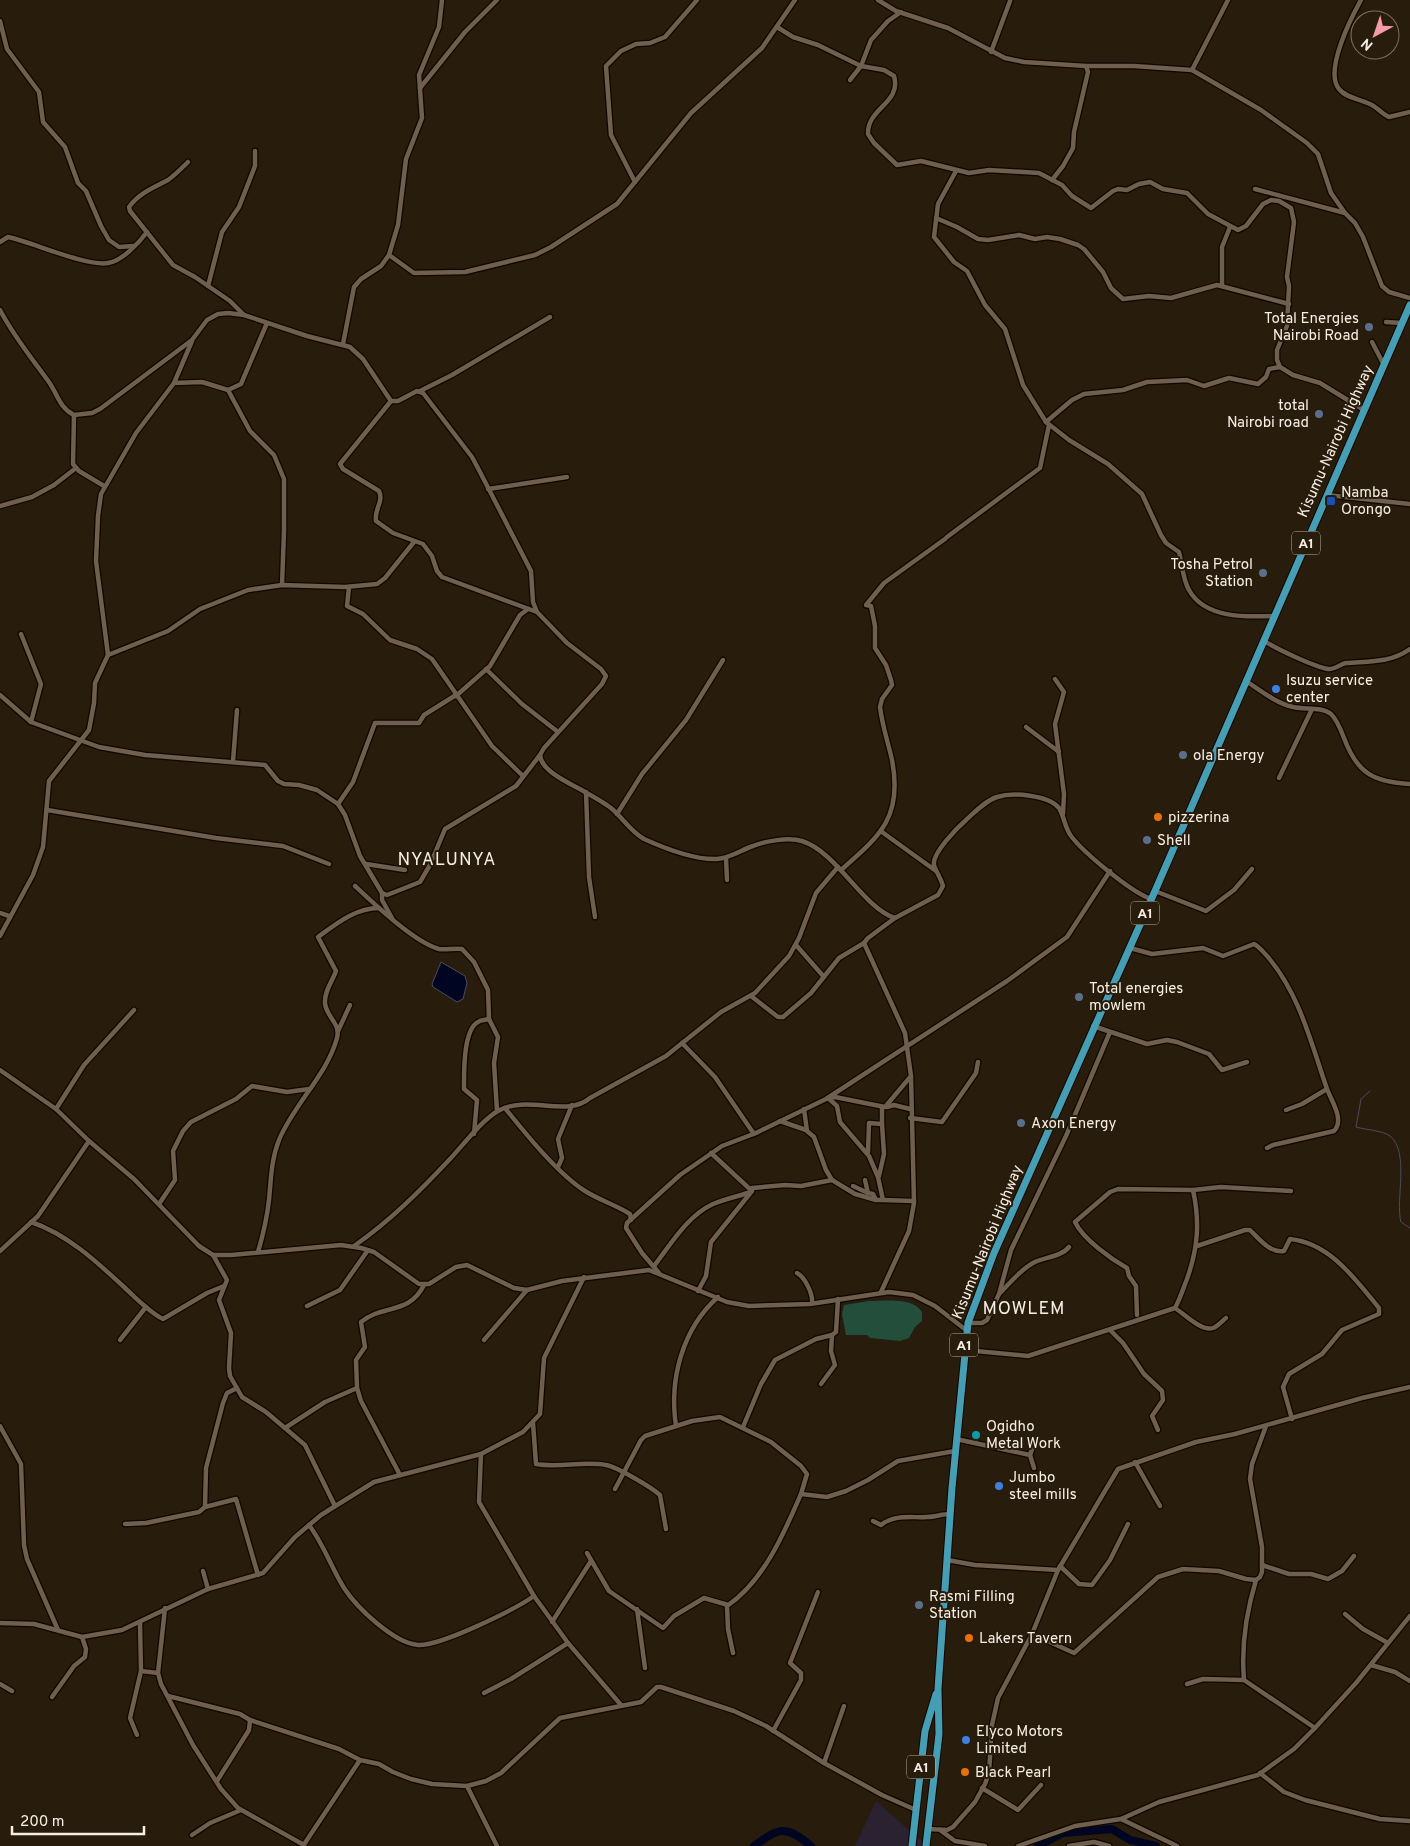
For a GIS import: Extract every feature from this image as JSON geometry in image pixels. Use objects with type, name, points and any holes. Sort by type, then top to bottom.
[{"type":"highway","name":"Kisumu-Nairobi Highway","points":[[1195,798],[1410,305]]},
{"type":"highway","name":"A1","points":[[1093,1026],[1130,948],[1195,798]]},
{"type":"highway","name":"Kisumu-Nairobi Highway","points":[[938,1689],[955,1451],[967,1327],[994,1253],[1093,1026]]},
{"type":"highway","name":"A1","points":[[912,1846],[924,1738],[938,1689]]},
{"type":"highway","name":"A1","points":[[926,1846],[938,1740],[938,1689]]},
{"type":"highway","points":[[924,1738],[938,1740]]},
{"type":"street","points":[[343,344],[354,288],[361,279],[381,266],[389,255],[398,225],[406,159],[422,118],[421,68],[439,27],[442,0]]},
{"type":"street","points":[[420,88],[465,32],[497,0]]},
{"type":"street","points":[[635,182],[611,134],[606,66],[621,51],[636,44],[650,43],[665,36],[697,0]]},
{"type":"street","points":[[389,255],[406,269],[417,274],[470,271],[535,254],[609,210],[635,182],[691,113],[750,60],[777,27],[795,0]]},
{"type":"street","points":[[878,0],[901,12],[948,28],[1005,58],[1024,62],[1086,66],[1134,66],[1192,70],[1260,110],[1307,143],[1318,154],[1331,193],[1345,213],[1355,223],[1363,237],[1382,286],[1389,292],[1410,298]]},
{"type":"street","points":[[1192,70],[1228,0]]},
{"type":"street","points":[[1361,0],[1337,56],[1333,72],[1335,84],[1342,93],[1370,104],[1387,117],[1391,118],[1410,112]]},
{"type":"street","points":[[991,52],[1010,1]]},
{"type":"street","points":[[850,80],[862,66],[871,40],[888,21],[901,12]]},
{"type":"street","points":[[0,21],[8,49],[38,92],[43,122],[68,152],[78,183],[86,191],[110,240],[119,247],[134,246]]},
{"type":"street","points":[[777,27],[793,37],[862,66],[884,70],[894,76],[896,82],[892,98],[877,110],[869,125],[868,134],[874,143],[897,165],[921,161],[969,173],[989,170],[1039,173],[1062,185],[1072,196],[1091,208],[1113,191],[1118,189],[1127,190],[1139,184],[1150,182],[1163,189],[1187,193],[1208,214],[1238,230],[1243,228],[1256,211],[1271,200],[1279,201],[1291,208],[1294,222],[1287,277],[1287,326],[1277,350],[1277,360],[1280,367],[1293,375],[1320,383],[1364,410]]},
{"type":"street","points":[[1052,180],[1063,166],[1073,148],[1074,132],[1088,72],[1086,66]]},
{"type":"street","points":[[208,286],[222,232],[239,207],[255,166],[255,151]]},
{"type":"street","points":[[188,162],[175,175],[145,192],[130,205],[130,211],[166,253],[173,265],[230,301],[244,315]]},
{"type":"street","points":[[956,170],[940,197],[934,237],[954,262],[967,271],[985,306],[1005,329],[1029,397],[1036,408],[1047,423],[1108,464],[1142,494],[1164,540],[1179,552],[1188,588],[1197,601],[1226,614],[1245,617],[1274,616]]},
{"type":"street","points":[[1255,189],[1345,213]]},
{"type":"street","points":[[936,218],[957,226],[978,239],[988,240],[1019,235],[1060,239],[1078,245],[1103,272],[1111,288],[1123,299],[1150,296],[1171,298],[1209,287],[1222,286],[1250,296],[1288,304]]},
{"type":"street","points":[[1222,286],[1222,248],[1230,226]]},
{"type":"street","points":[[0,242],[8,237],[49,251],[107,264],[114,262],[134,246],[147,232]]},
{"type":"street","points":[[0,310],[9,328],[52,386],[59,402],[74,415],[92,413],[100,409],[159,362],[192,340]]},
{"type":"street","points":[[0,936],[9,916],[26,888],[40,856],[46,832],[49,781],[89,730],[94,704],[95,683],[108,655],[96,561],[99,501],[104,486],[136,433],[174,382],[192,340],[207,320],[218,314],[244,315],[308,336],[343,344],[350,347],[364,359],[391,401]]},
{"type":"street","points":[[382,893],[387,895],[420,882],[430,865],[445,829],[516,786],[558,732],[602,684],[606,676],[567,643],[537,612],[442,578],[437,571],[432,556],[423,544],[414,542],[378,523],[375,514],[381,499],[379,491],[340,465],[378,413],[391,401],[398,401],[452,375],[550,317]]},
{"type":"street","points":[[1386,322],[1402,323]]},
{"type":"street","points":[[174,382],[202,382],[228,390],[241,384],[267,323]]},
{"type":"street","points":[[1372,342],[1384,365]]},
{"type":"street","points":[[353,1247],[381,1228],[418,1193],[497,1111],[522,1103],[582,1105],[590,1098],[666,1056],[721,1012],[751,996],[789,956],[796,945],[816,893],[839,869],[882,832],[893,802],[896,782],[880,707],[882,699],[892,684],[886,665],[875,648],[875,626],[871,606],[866,605],[884,583],[1040,468],[1047,423],[1072,400],[1084,394],[1123,390],[1159,381],[1187,380],[1204,386],[1229,378],[1258,384],[1266,377],[1269,370],[1280,367]]},
{"type":"street","points":[[228,390],[250,431],[274,455],[284,480],[282,584]]},
{"type":"street","points":[[420,391],[472,457],[531,571],[533,602],[537,612]]},
{"type":"street","points":[[74,415],[73,464],[76,468],[104,486]]},
{"type":"street","points":[[0,506],[32,497],[54,485],[76,468]]},
{"type":"street","points":[[488,489],[567,477]]},
{"type":"street","points":[[1327,495],[1410,504]]},
{"type":"street","points":[[108,655],[168,632],[200,609],[238,592],[282,584],[349,587],[373,585],[381,581],[414,542]]},
{"type":"street","points":[[349,587],[347,606],[363,614],[390,640],[417,649],[432,659],[444,674],[456,696],[497,752],[523,776]]},
{"type":"street","points":[[338,804],[353,782],[375,723],[419,723],[424,715],[456,696],[486,669],[520,615],[528,608]]},
{"type":"street","points":[[21,634],[41,684],[30,722]]},
{"type":"street","points":[[1264,640],[1274,647],[1328,669],[1346,664],[1385,660],[1402,655],[1410,649]]},
{"type":"street","points":[[617,814],[642,774],[686,720],[723,660]]},
{"type":"street","points":[[486,669],[522,704],[558,732]]},
{"type":"street","points":[[1055,679],[1064,692],[1055,724],[1064,794],[1062,820]]},
{"type":"street","points":[[1246,680],[1281,702],[1294,707],[1325,711],[1335,718],[1349,752],[1362,770],[1382,780],[1410,784]]},
{"type":"street","points":[[0,695],[30,722],[99,747],[145,755],[266,765],[278,781],[284,784],[299,784],[317,790],[338,804],[345,815],[360,856],[382,893],[382,900],[392,918]]},
{"type":"street","points":[[1279,778],[1312,709]]},
{"type":"street","points":[[233,761],[237,710]]},
{"type":"street","points":[[1026,727],[1059,752]]},
{"type":"street","points":[[540,754],[544,765],[611,808],[634,832],[649,841],[698,857],[726,858],[755,844],[791,840],[801,841],[811,846],[839,869],[881,909],[895,918]]},
{"type":"street","points":[[586,792],[589,877],[595,917]]},
{"type":"street","points":[[751,996],[778,1017],[783,1016],[811,993],[839,958],[864,943],[895,918],[938,895],[942,886],[934,860],[945,842],[964,822],[997,797],[1014,795],[1037,798],[1052,803],[1060,809],[1062,820],[1071,836],[1138,894],[1151,899]]},
{"type":"street","points":[[47,810],[216,838],[283,846],[329,864]]},
{"type":"street","points":[[882,832],[936,871]]},
{"type":"street","points":[[726,858],[727,880]]},
{"type":"street","points":[[366,864],[405,870]]},
{"type":"street","points":[[1155,891],[1206,911],[1234,890],[1252,869]]},
{"type":"street","points":[[659,1273],[627,1232],[627,1223],[680,1175],[722,1146],[754,1134],[828,1098],[1007,981],[1067,937],[1110,871]]},
{"type":"street","points":[[355,886],[379,908],[432,946],[438,949],[462,949],[468,954],[488,990],[489,1019],[498,1037],[494,1063],[497,1111]]},
{"type":"street","points":[[338,1031],[334,1018],[325,1004],[326,995],[336,971],[318,937],[352,914],[370,908],[379,908]]},
{"type":"street","points":[[0,913],[9,916]]},
{"type":"street","points":[[864,943],[897,1010],[908,1044],[911,1076],[910,1118],[914,1201],[909,1231],[881,1292]]},
{"type":"street","points":[[1130,948],[1152,954],[1203,948],[1219,956],[1252,944],[1256,945],[1282,975],[1293,994],[1317,1056],[1337,1116],[1335,1130],[1267,1148]]},
{"type":"street","points":[[796,945],[824,977]]},
{"type":"street","points":[[258,1252],[265,1231],[274,1154],[287,1123],[330,1057],[338,1031],[350,1005]]},
{"type":"street","points":[[56,1110],[84,1065],[134,1010]]},
{"type":"street","points":[[474,1134],[477,1100],[464,1089],[467,1042],[470,1030],[478,1022],[489,1019]]},
{"type":"street","points":[[1093,1026],[1147,1044],[1167,1040],[1177,1042],[1209,1054],[1222,1070],[1247,1062]]},
{"type":"street","points":[[400,1475],[361,1401],[357,1388],[356,1360],[365,1347],[362,1322],[410,1303],[420,1294],[424,1285],[456,1267],[467,1265],[514,1288],[527,1290],[584,1278],[636,1270],[659,1273],[727,1302],[749,1306],[812,1304],[881,1292],[913,1296],[934,1306],[967,1327],[987,1320],[999,1294],[1011,1250],[1066,1136],[1110,1032]]},
{"type":"street","points":[[682,1043],[715,1077],[754,1134]]},
{"type":"street","points":[[910,1118],[942,1122],[976,1072],[978,1062]]},
{"type":"street","points":[[0,1070],[56,1110],[134,1179],[199,1246],[213,1255],[227,1280],[219,1300],[231,1333],[228,1368],[237,1388],[242,1397],[305,1444],[334,1506]]},
{"type":"street","points":[[878,1178],[884,1154],[883,1107],[911,1076]]},
{"type":"street","points":[[159,1204],[175,1180],[173,1152],[178,1139],[191,1122],[236,1099],[252,1086],[287,1092],[309,1089]]},
{"type":"street","points":[[1286,1110],[1302,1104],[1327,1089]]},
{"type":"street","points":[[828,1098],[835,1097],[883,1107],[894,1106],[910,1109]]},
{"type":"street","points":[[828,1098],[837,1106],[840,1122],[869,1156]]},
{"type":"street","points":[[558,1167],[562,1158],[558,1138],[572,1106]]},
{"type":"street","points":[[505,1108],[558,1167],[585,1191],[616,1205],[630,1214],[631,1220]]},
{"type":"street","points":[[804,1109],[807,1131]]},
{"type":"street","points":[[780,1121],[807,1131],[814,1137],[826,1170],[832,1180],[855,1194],[876,1200],[914,1201]]},
{"type":"street","points":[[882,1124],[869,1123],[866,1150],[878,1178],[883,1200]]},
{"type":"street","points":[[0,1251],[31,1222],[89,1141]]},
{"type":"street","points":[[711,1153],[752,1190]]},
{"type":"street","points":[[654,1266],[676,1235],[712,1204],[752,1190],[785,1185],[801,1186],[832,1180]]},
{"type":"street","points":[[865,1180],[868,1193]]},
{"type":"street","points":[[853,1186],[873,1194],[876,1200]]},
{"type":"street","points":[[1137,1315],[1136,1286],[1129,1276],[1127,1268],[1113,1260],[1100,1249],[1076,1222],[1113,1190],[1193,1190],[1221,1187],[1292,1191]]},
{"type":"street","points":[[698,1291],[706,1276],[711,1242],[752,1190]]},
{"type":"street","points":[[964,1350],[1028,1356],[1175,1308],[1189,1274],[1197,1246],[1199,1224],[1193,1190]]},
{"type":"street","points":[[31,1222],[58,1236],[97,1261],[146,1307],[165,1319],[207,1293],[224,1286]]},
{"type":"street","points":[[1197,1246],[1246,1230],[1250,1230],[1263,1243],[1278,1252],[1284,1251],[1290,1239],[1316,1246],[1335,1258],[1379,1308],[1379,1314],[1342,1330],[1322,1354],[1289,1374],[1283,1387],[1292,1419]]},
{"type":"street","points":[[213,1255],[328,1246],[353,1247],[368,1250],[382,1257],[412,1280],[424,1285]]},
{"type":"street","points":[[999,1294],[1024,1268],[1034,1262],[1061,1254],[1069,1247]]},
{"type":"street","points":[[307,1306],[340,1290],[368,1250]]},
{"type":"street","points":[[797,1273],[805,1281],[812,1295],[812,1304]]},
{"type":"street","points":[[0,1623],[23,1622],[82,1638],[104,1635],[140,1623],[165,1608],[208,1590],[258,1575],[309,1525],[334,1506],[374,1482],[480,1454],[522,1432],[533,1423],[540,1412],[544,1358],[584,1278]]},
{"type":"street","points":[[484,1340],[527,1290]]},
{"type":"street","points":[[676,1426],[673,1389],[679,1364],[689,1334],[700,1315],[718,1297]]},
{"type":"street","points":[[821,1384],[835,1365],[831,1350],[832,1335],[836,1329],[838,1299]]},
{"type":"street","points":[[120,1340],[146,1307]]},
{"type":"street","points":[[1175,1308],[1199,1325],[1208,1328],[1215,1327],[1226,1318]]},
{"type":"street","points":[[1110,1330],[1123,1343],[1144,1374],[1162,1391],[1163,1400],[1152,1416],[1158,1430]]},
{"type":"street","points":[[743,1427],[761,1384],[775,1360],[816,1339],[832,1335]]},
{"type":"street","points":[[928,1829],[940,1830],[953,1827],[975,1802],[988,1773],[992,1725],[998,1698],[1032,1634],[1059,1568],[1118,1469],[1135,1462],[1154,1459],[1196,1442],[1266,1426],[1362,1398],[1410,1387]]},
{"type":"street","points":[[205,1508],[206,1468],[223,1403],[227,1393],[237,1388]]},
{"type":"street","points":[[285,1428],[325,1402],[357,1388]]},
{"type":"street","points":[[615,1490],[642,1438],[692,1421],[720,1417],[771,1442],[806,1471],[806,1480],[801,1494],[769,1559],[754,1580],[728,1605],[728,1629],[733,1652]]},
{"type":"street","points":[[533,1423],[536,1464],[550,1467],[607,1465],[624,1472],[660,1495],[666,1530]]},
{"type":"street","points":[[0,1426],[21,1464],[24,1544],[27,1559],[58,1630]]},
{"type":"street","points":[[1244,1680],[1244,1635],[1247,1608],[1256,1580],[1260,1577],[1262,1565],[1260,1524],[1250,1479],[1252,1464],[1266,1426]]},
{"type":"street","points":[[956,1439],[1030,1454]]},
{"type":"street","points":[[1034,1468],[1030,1454],[1035,1441]]},
{"type":"street","points":[[801,1494],[827,1496],[846,1491],[873,1478],[898,1461],[955,1451]]},
{"type":"street","points":[[480,1454],[479,1502],[534,1596],[552,1622],[621,1705]]},
{"type":"street","points":[[1135,1462],[1160,1506]]},
{"type":"street","points":[[125,1524],[199,1512],[205,1508],[236,1500],[258,1575]]},
{"type":"street","points":[[873,1521],[882,1525],[893,1518],[929,1517],[938,1514],[950,1514]]},
{"type":"street","points":[[948,1560],[975,1565],[1059,1568],[1079,1584],[1092,1585],[1110,1560],[1128,1524]]},
{"type":"street","points":[[309,1525],[321,1540],[345,1589],[354,1601],[384,1629],[408,1642],[426,1644],[458,1633],[534,1596]]},
{"type":"street","points":[[587,1553],[609,1591],[663,1628],[674,1616],[704,1598],[728,1605]]},
{"type":"street","points":[[1262,1565],[1289,1574],[1310,1574],[1328,1578],[1342,1571],[1354,1556]]},
{"type":"street","points":[[552,1622],[590,1561]]},
{"type":"street","points":[[1032,1634],[1074,1653],[1158,1577],[1169,1572],[1184,1569],[1203,1569],[1256,1580]]},
{"type":"street","points":[[203,1571],[208,1590]]},
{"type":"street","points":[[772,1731],[801,1680],[801,1673],[790,1662],[818,1592]]},
{"type":"street","points":[[165,1608],[158,1673],[193,1745],[230,1800],[241,1810],[304,1846],[360,1760]]},
{"type":"street","points":[[637,1609],[645,1668]]},
{"type":"street","points":[[1345,1614],[1363,1629],[1388,1643]]},
{"type":"street","points":[[1018,1846],[1075,1826],[1121,1819],[1159,1802],[1260,1773],[1294,1749],[1315,1728],[1410,1616]]},
{"type":"street","points":[[137,1735],[130,1718],[141,1671],[140,1623]]},
{"type":"street","points":[[52,1697],[74,1666],[85,1657],[86,1649],[82,1638]]},
{"type":"street","points":[[484,1693],[511,1679],[568,1643]]},
{"type":"street","points":[[1371,1664],[1395,1672],[1410,1681]]},
{"type":"street","points":[[141,1671],[158,1673]]},
{"type":"street","points":[[1187,1684],[1203,1679],[1244,1680],[1315,1728]]},
{"type":"street","points":[[0,1684],[12,1691]]},
{"type":"street","points":[[168,1696],[240,1714],[250,1720],[339,1749],[360,1760],[368,1760],[393,1772],[432,1784],[467,1786],[486,1781],[500,1773],[560,1718],[644,1701],[655,1689],[661,1687],[734,1711],[882,1795],[916,1810]]},
{"type":"street","points":[[824,1763],[844,1706]]},
{"type":"street","points":[[217,1781],[249,1730],[250,1720]]},
{"type":"street","points":[[1260,1773],[1284,1792],[1305,1800],[1380,1819],[1410,1820]]},
{"type":"street","points":[[982,1788],[1018,1810],[1041,1785]]},
{"type":"street","points":[[467,1786],[497,1846]]},
{"type":"street","points":[[192,1835],[210,1823],[241,1810]]},
{"type":"street","points":[[1121,1819],[1177,1846]]},
{"type":"street","points":[[940,1830],[955,1841],[985,1846]]},
{"type":"street","points":[[1069,1846],[1094,1842],[1109,1846]]},
{"type":"shaded area","points":[[876,1801],[927,1846],[855,1846]]},
{"type":"green space","points":[[869,1301],[898,1301],[912,1304],[922,1312],[922,1321],[915,1327],[909,1338],[900,1341],[870,1338],[867,1335],[846,1335],[842,1314],[844,1305]]},
{"type":"water","points":[[441,962],[465,976],[467,983],[463,999],[457,1002],[433,987],[432,984]]},
{"type":"waterway","points":[[1370,1091],[1361,1099],[1356,1127],[1386,1134],[1396,1143],[1401,1165],[1401,1222],[1410,1228]]},
{"type":"waterway","points":[[1038,1846],[1063,1833],[1112,1829],[1130,1840],[1156,1846]]},
{"type":"waterway","points":[[754,1846],[770,1835],[783,1831],[795,1834],[811,1846]]},
{"type":"place","name":"Total Energies Nairobi Road","points":[[1369,327]]},
{"type":"place","name":"total Nairobi road","points":[[1319,414]]},
{"type":"place","name":"Namba Orongo","points":[[1331,501]]},
{"type":"place","name":"Tosha Petrol Station","points":[[1263,573]]},
{"type":"place","name":"Isuzu service center","points":[[1276,689]]},
{"type":"place","name":"ola Energy","points":[[1183,755]]},
{"type":"place","name":"pizzerina","points":[[1158,817]]},
{"type":"place","name":"Shell","points":[[1147,840]]},
{"type":"place","name":"Total energies mowlem","points":[[1079,997]]},
{"type":"place","name":"Axon Energy","points":[[1021,1123]]},
{"type":"place","name":"Ogidho Metal Work","points":[[976,1435]]},
{"type":"place","name":"Jumbo steel mills","points":[[999,1486]]},
{"type":"place","name":"Rasmi Filling Station","points":[[919,1605]]},
{"type":"place","name":"Lakers Tavern","points":[[969,1638]]},
{"type":"place","name":"Elyco Motors Limited","points":[[966,1740]]},
{"type":"place","name":"Black Pearl","points":[[965,1772]]},
{"type":"district","name":"NYALUNYA","points":[[447,859]]},
{"type":"district","name":"MOWLEM","points":[[1024,1308]]}]
